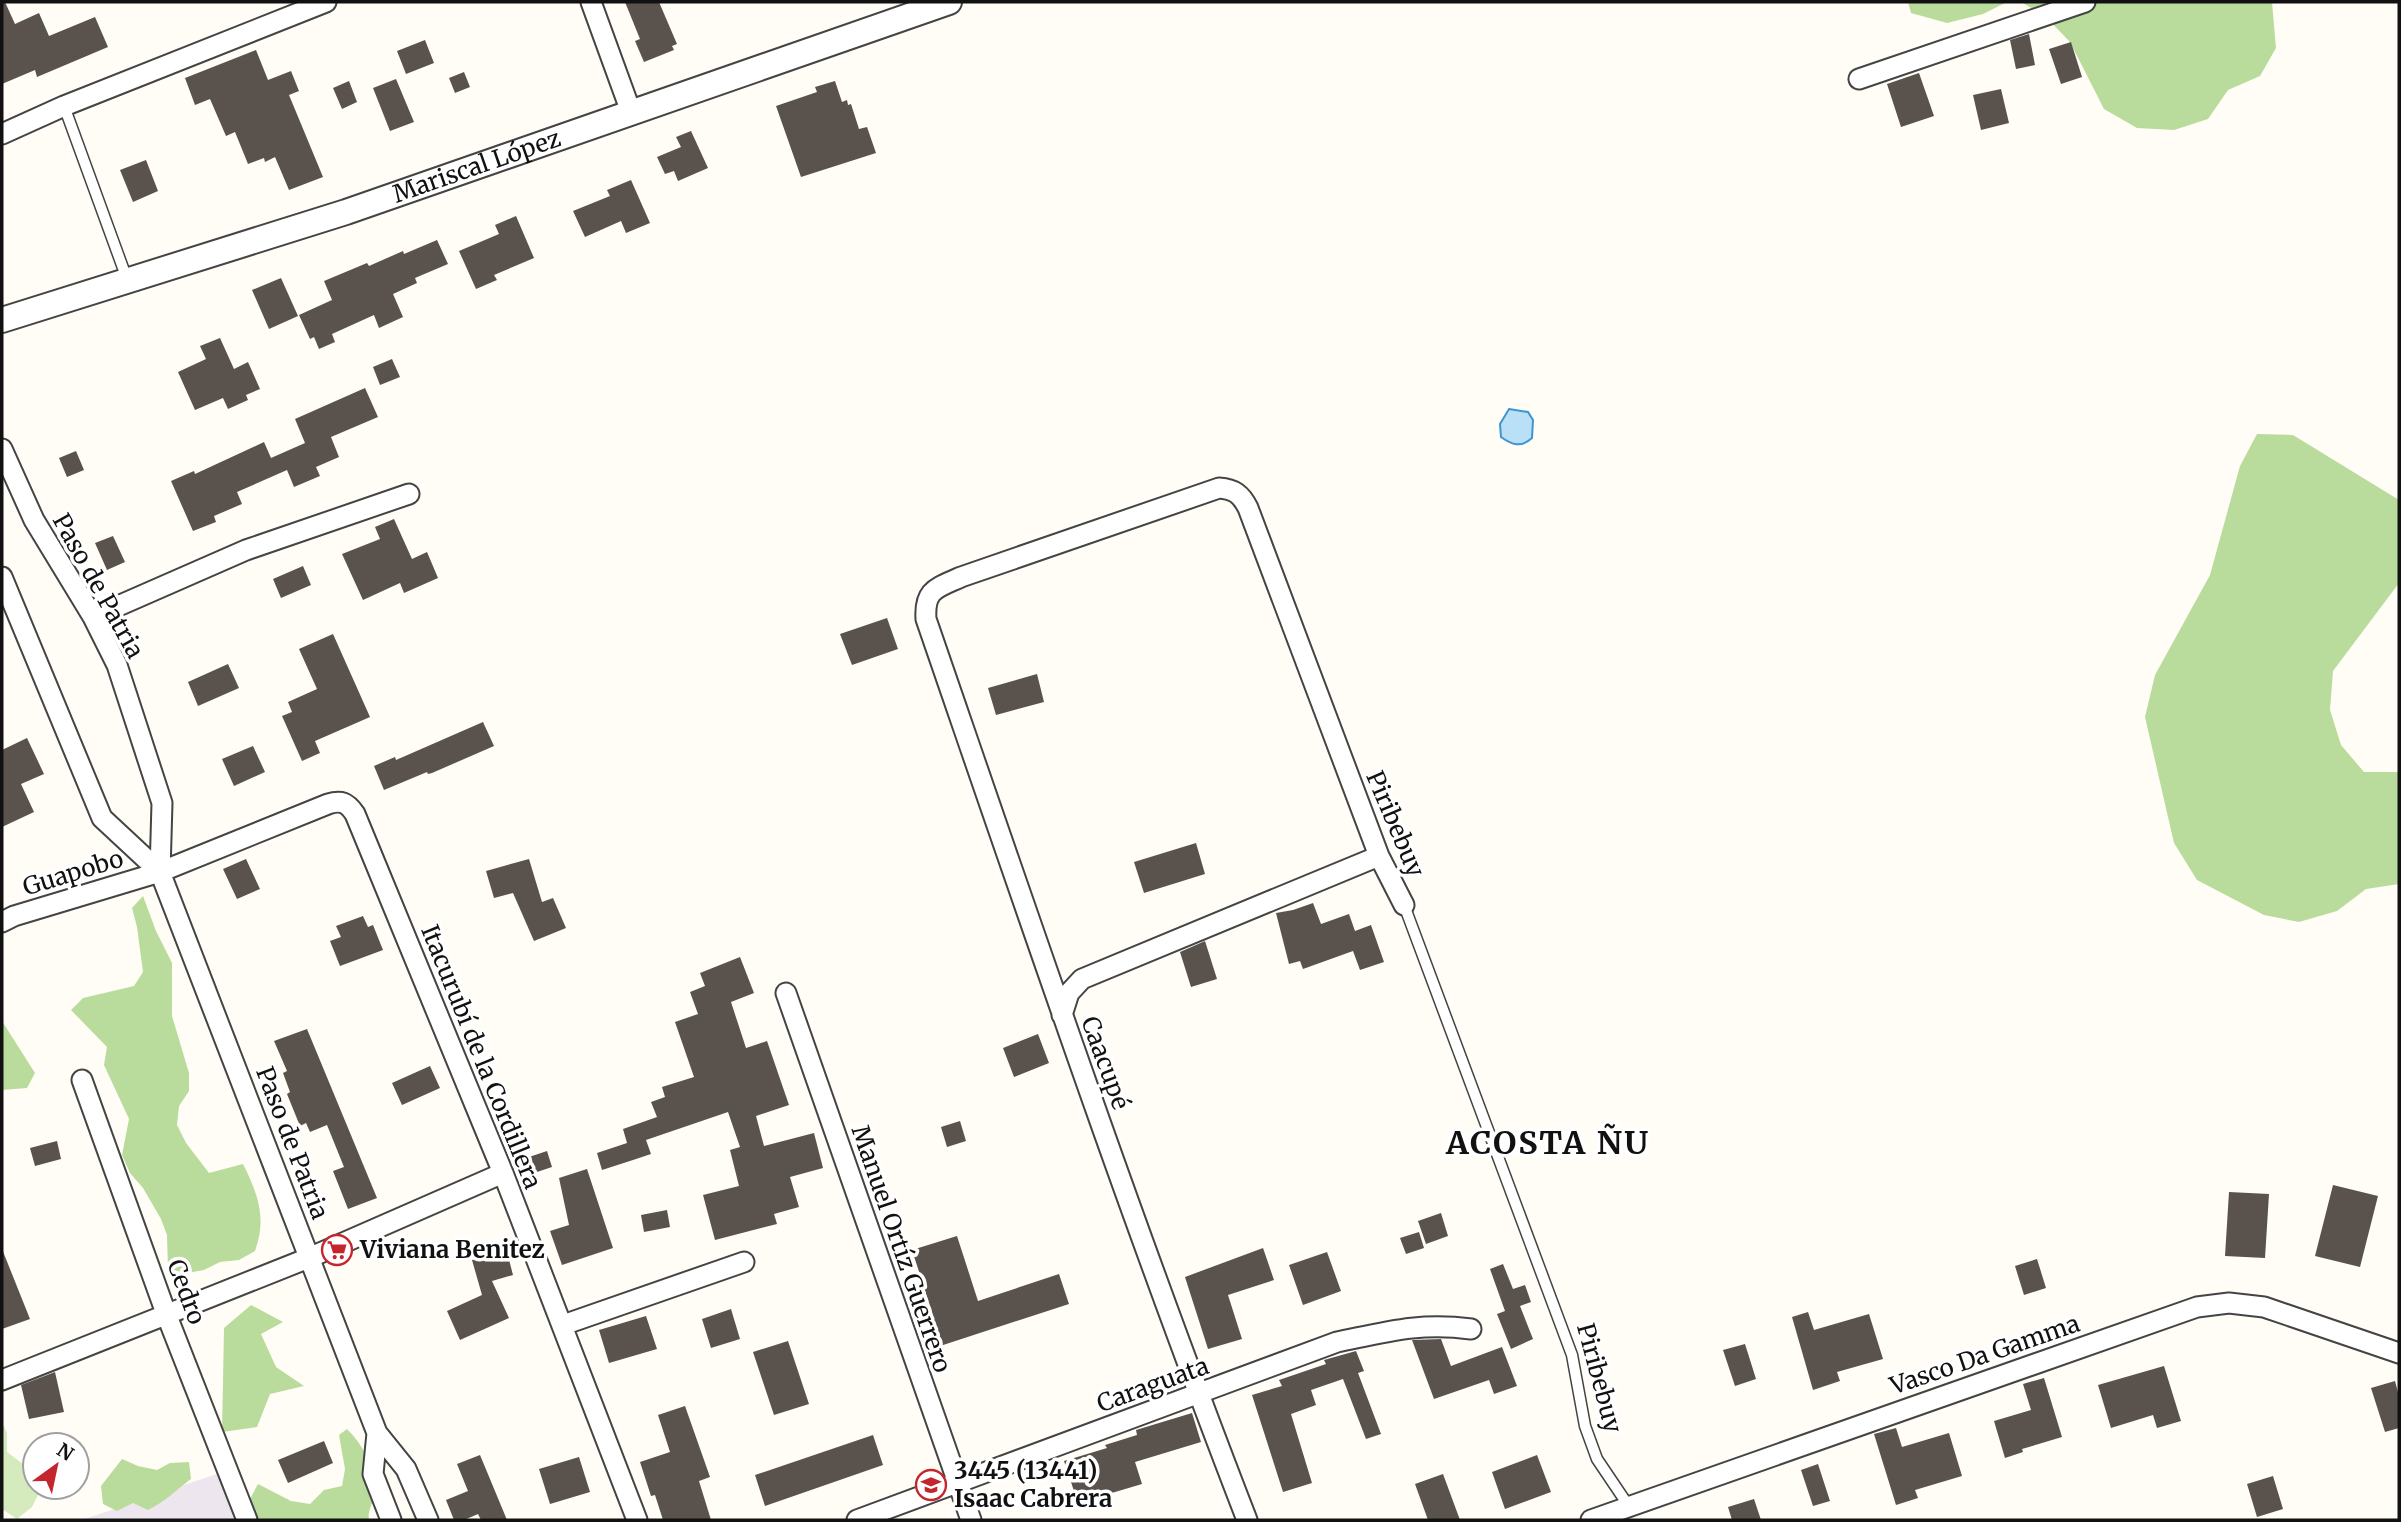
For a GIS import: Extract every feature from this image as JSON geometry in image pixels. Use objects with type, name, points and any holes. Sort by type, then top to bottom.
[{"type":"street","points":[[2,134],[64,106],[326,2]]},
{"type":"street","points":[[591,2],[631,112]]},
{"type":"street","name":"Mariscal López","points":[[2,320],[346,212],[631,112],[906,9],[949,2]]},
{"type":"street","points":[[1859,79],[2085,2]]},
{"type":"street","name":"Paso de Patria","points":[[2,449],[34,520],[93,617],[117,665],[162,803],[160,872],[377,1433],[406,1469],[428,1520]]},
{"type":"street","name":"Piribebuy","points":[[926,619],[925,603],[930,594],[938,587],[961,577],[1219,488],[1235,491],[1243,498],[1248,508],[1379,856],[1404,905]]},
{"type":"street","points":[[93,617],[246,550],[409,494]]},
{"type":"street","name":"Paso de Patria","points":[[2,578],[102,818],[160,872]]},
{"type":"street","name":"Caacupé","points":[[926,619],[1062,1015],[1247,1520]]},
{"type":"street","name":"Itacurubí de la Cordillera","points":[[160,872],[339,800],[346,803],[355,814],[503,1173],[637,1520]]},
{"type":"street","points":[[1062,1015],[1069,993],[1082,979],[1379,856]]},
{"type":"street","name":"Guapobo","points":[[2,922],[160,872]]},
{"type":"street","name":"Manuel Ortíz Guerrero","points":[[786,993],[971,1520]]},
{"type":"street","name":"Cedro","points":[[82,1080],[167,1315],[247,1520]]},
{"type":"street","points":[[2,1380],[311,1257],[503,1173]]},
{"type":"street","points":[[563,1325],[744,1262]]},
{"type":"street","name":"Vasco Da Gamma","points":[[1591,1520],[2197,1307],[2228,1303],[2264,1307],[2399,1353]]},
{"type":"street","name":"Caraguata","points":[[857,1520],[1337,1342],[1413,1326],[1444,1325],[1471,1329]]},
{"type":"street","name":"Paso de Patria","points":[[377,1433],[373,1474],[391,1520]]},
{"type":"lane","points":[[64,106],[127,279]]},
{"type":"lane","name":"Piribebuy","points":[[1404,905],[1572,1355],[1585,1426],[1597,1459],[1628,1506]]},
{"type":"shaded area","points":[[228,1470],[244,1520],[82,1520]]},
{"type":"green space","points":[[1908,2],[2007,2],[1983,14],[1947,23],[1911,13]]},
{"type":"green space","points":[[2021,2],[2272,2],[2276,48],[2260,76],[2228,90],[2208,119],[2174,130],[2137,128],[2104,109],[2070,42],[2045,16]]},
{"type":"green space","points":[[2257,434],[2293,435],[2399,500],[2399,583],[2333,671],[2330,710],[2341,745],[2364,772],[2399,772],[2399,884],[2366,889],[2337,911],[2299,922],[2264,915],[2197,880],[2174,843],[2145,717],[2155,675],[2210,575],[2240,466]]},
{"type":"green space","points":[[143,896],[172,963],[172,1016],[189,1073],[189,1091],[179,1106],[177,1125],[186,1143],[209,1173],[243,1164],[259,1206],[260,1228],[255,1251],[239,1260],[220,1262],[204,1270],[187,1273],[168,1269],[167,1235],[161,1219],[143,1188],[130,1173],[122,1155],[129,1119],[104,1065],[107,1047],[71,1010],[83,998],[134,986],[143,972],[132,908]]},
{"type":"green space","points":[[2,1021],[35,1073],[27,1088],[2,1090]]},
{"type":"green space","points":[[251,1305],[283,1322],[261,1334],[276,1367],[304,1386],[270,1394],[257,1427],[222,1432],[224,1328]]},
{"type":"green space","points":[[2,1422],[7,1433],[7,1452],[21,1462],[21,1501],[35,1501],[32,1507],[17,1519],[2,1509]]},
{"type":"green space","points":[[347,1429],[359,1443],[370,1466],[374,1493],[369,1520],[257,1520],[249,1501],[258,1484],[291,1501],[310,1504],[324,1490],[342,1486],[345,1469],[339,1435]]},
{"type":"green space","points":[[122,1459],[157,1470],[170,1463],[189,1462],[191,1479],[148,1510],[133,1503],[117,1511],[103,1504],[101,1486]]},
{"type":"water","points":[[1509,409],[1528,412],[1533,420],[1532,438],[1524,443],[1513,443],[1501,437],[1500,424]]},
{"type":"building","points":[[2,2],[5,2],[15,24],[39,13],[49,36],[95,17],[108,47],[37,77],[35,70],[2,84]]},
{"type":"building","points":[[625,2],[659,2],[677,44],[672,46],[674,50],[644,62],[635,41],[640,39]]},
{"type":"building","points":[[2029,34],[2035,65],[2016,69],[2010,40]]},
{"type":"building","points":[[425,40],[434,63],[406,74],[397,51]]},
{"type":"building","points":[[2071,42],[2082,77],[2061,84],[2049,49]]},
{"type":"building","points":[[256,50],[268,80],[291,71],[299,91],[289,95],[323,177],[289,190],[275,157],[265,162],[264,158],[248,164],[235,132],[226,136],[210,99],[195,105],[185,78]]},
{"type":"building","points":[[464,72],[470,87],[455,93],[449,78]]},
{"type":"building","points":[[1919,73],[1934,116],[1901,127],[1887,84]]},
{"type":"building","points":[[396,79],[414,122],[390,131],[373,88]]},
{"type":"building","points":[[349,81],[357,102],[342,109],[333,88]]},
{"type":"building","points":[[835,81],[842,102],[847,100],[848,105],[851,104],[859,129],[867,127],[876,153],[801,177],[776,106],[817,92],[815,87]]},
{"type":"building","points":[[2001,89],[2009,123],[1981,130],[1973,95]]},
{"type":"building","points":[[691,131],[708,168],[678,181],[674,171],[665,174],[657,157],[681,147],[676,137]]},
{"type":"building","points":[[146,160],[158,191],[133,202],[120,170]]},
{"type":"building","points":[[631,180],[650,223],[626,233],[621,221],[585,237],[573,211],[610,196],[607,190]]},
{"type":"building","points":[[516,216],[534,258],[494,275],[497,280],[476,289],[459,251],[499,234],[495,225]]},
{"type":"building","points":[[437,240],[448,264],[415,278],[417,283],[393,294],[403,317],[379,328],[374,315],[332,334],[335,342],[319,349],[314,337],[310,339],[299,315],[332,300],[324,281],[367,263],[369,266]]},
{"type":"building","points":[[281,278],[298,316],[269,329],[252,290]]},
{"type":"building","points":[[220,338],[234,369],[248,362],[260,389],[246,395],[248,400],[228,409],[223,398],[195,410],[178,372],[206,359],[200,346]]},
{"type":"building","points":[[392,359],[400,377],[380,385],[373,367]]},
{"type":"building","points":[[365,388],[378,417],[331,437],[339,457],[316,467],[320,476],[294,487],[287,470],[237,492],[242,504],[214,516],[216,522],[193,531],[171,481],[194,471],[195,474],[264,442],[271,458],[305,443],[295,419]]},
{"type":"building","points":[[76,451],[84,470],[67,477],[59,458]]},
{"type":"building","points":[[394,519],[412,559],[427,552],[438,578],[404,593],[400,583],[363,600],[342,554],[380,539],[375,527]]},
{"type":"building","points":[[113,536],[125,562],[107,570],[95,543]]},
{"type":"building","points":[[303,566],[311,585],[281,598],[273,579]]},
{"type":"building","points":[[887,618],[898,649],[852,665],[840,634]]},
{"type":"building","points":[[333,634],[370,717],[315,741],[320,753],[302,761],[282,716],[292,712],[288,702],[317,689],[299,649]]},
{"type":"building","points":[[228,664],[239,688],[198,706],[188,682]]},
{"type":"building","points":[[1037,674],[1044,702],[996,715],[988,688]]},
{"type":"building","points":[[483,722],[494,746],[384,790],[374,766],[395,757],[396,760]]},
{"type":"building","points":[[27,738],[44,774],[21,784],[34,812],[2,827],[2,750]]},
{"type":"building","points":[[253,746],[265,772],[234,786],[222,759]]},
{"type":"building","points":[[1196,843],[1205,874],[1144,893],[1134,862]]},
{"type":"building","points":[[246,859],[260,889],[237,899],[223,869]]},
{"type":"building","points":[[529,859],[542,902],[553,898],[566,928],[534,941],[513,893],[494,898],[486,871]]},
{"type":"building","points":[[1313,903],[1321,924],[1349,914],[1355,931],[1371,925],[1384,962],[1360,970],[1353,951],[1303,969],[1300,961],[1289,964],[1276,913]]},
{"type":"building","points":[[363,916],[368,927],[373,925],[383,950],[340,966],[330,941],[341,937],[336,926]]},
{"type":"building","points":[[1205,941],[1217,979],[1191,987],[1180,952]]},
{"type":"building","points":[[740,957],[754,993],[731,1002],[746,1048],[767,1041],[789,1105],[756,1116],[764,1146],[814,1133],[823,1168],[790,1177],[799,1207],[774,1214],[777,1224],[715,1240],[703,1195],[739,1186],[730,1150],[740,1147],[728,1112],[646,1140],[651,1154],[602,1170],[597,1153],[627,1143],[623,1129],[657,1117],[651,1102],[665,1097],[662,1087],[694,1077],[675,1022],[698,1014],[690,992],[705,986],[700,973]]},
{"type":"building","points":[[307,1029],[377,1198],[348,1209],[333,1171],[344,1167],[327,1125],[310,1132],[306,1123],[300,1126],[287,1094],[290,1092],[283,1073],[287,1071],[274,1041]]},
{"type":"building","points":[[1038,1034],[1049,1063],[1014,1077],[1003,1048]]},
{"type":"building","points":[[430,1066],[440,1088],[402,1105],[392,1083]]},
{"type":"building","points":[[960,1121],[966,1141],[947,1147],[941,1127]]},
{"type":"building","points":[[57,1141],[61,1159],[35,1166],[30,1148]]},
{"type":"building","points":[[547,1151],[552,1167],[534,1173],[529,1157]]},
{"type":"building","points":[[587,1169],[613,1248],[562,1265],[550,1231],[569,1225],[559,1178]]},
{"type":"building","points":[[2333,1185],[2378,1196],[2360,1267],[2315,1256]]},
{"type":"building","points":[[2229,1192],[2269,1194],[2265,1258],[2225,1256]]},
{"type":"building","points":[[667,1210],[670,1227],[644,1232],[641,1215]]},
{"type":"building","points":[[1441,1213],[1448,1236],[1426,1244],[1418,1221]]},
{"type":"building","points":[[1419,1232],[1424,1248],[1406,1254],[1400,1238]]},
{"type":"building","points":[[957,1236],[978,1301],[1059,1274],[1069,1304],[937,1347],[927,1317],[933,1315],[912,1250]]},
{"type":"building","points":[[1263,1248],[1274,1280],[1228,1295],[1242,1339],[1208,1349],[1185,1277]]},
{"type":"building","points":[[2,1249],[30,1319],[2,1329]]},
{"type":"building","points":[[507,1252],[513,1275],[492,1281],[509,1318],[460,1340],[447,1311],[482,1295],[472,1260]]},
{"type":"building","points":[[1327,1252],[1341,1291],[1303,1305],[1289,1265]]},
{"type":"building","points":[[2037,1259],[2046,1288],[2024,1295],[2015,1266]]},
{"type":"building","points":[[1503,1264],[1513,1289],[1525,1285],[1531,1302],[1520,1306],[1533,1339],[1511,1349],[1497,1314],[1505,1311],[1490,1269]]},
{"type":"building","points":[[731,1309],[740,1339],[711,1348],[702,1319]]},
{"type":"building","points":[[1808,1312],[1814,1330],[1869,1314],[1883,1359],[1837,1372],[1840,1381],[1813,1390],[1792,1317]]},
{"type":"building","points":[[646,1316],[657,1349],[609,1363],[599,1330]]},
{"type":"building","points":[[1441,1339],[1451,1366],[1502,1347],[1517,1386],[1494,1394],[1489,1380],[1434,1399],[1412,1340]]},
{"type":"building","points":[[788,1341],[809,1404],[774,1415],[753,1352]]},
{"type":"building","points":[[1745,1344],[1756,1379],[1735,1386],[1723,1350]]},
{"type":"building","points":[[1356,1351],[1364,1371],[1358,1373],[1381,1434],[1366,1439],[1343,1379],[1311,1390],[1316,1405],[1291,1414],[1312,1483],[1283,1492],[1252,1395],[1282,1386],[1279,1380],[1326,1364],[1324,1360]]},
{"type":"building","points":[[2164,1366],[2181,1421],[2157,1428],[2153,1415],[2111,1428],[2098,1385]]},
{"type":"building","points":[[55,1372],[64,1412],[29,1419],[21,1385]]},
{"type":"building","points":[[2044,1378],[2062,1437],[2022,1449],[2023,1452],[2005,1458],[1994,1421],[2031,1410],[2023,1384]]},
{"type":"building","points":[[2395,1381],[2399,1396],[2399,1428],[2385,1432],[2371,1388]]},
{"type":"building","points":[[685,1406],[710,1477],[699,1481],[711,1520],[663,1520],[655,1495],[651,1496],[640,1462],[670,1452],[658,1415]]},
{"type":"building","points":[[1192,1413],[1201,1442],[1135,1462],[1142,1484],[1078,1503],[1064,1461],[1107,1448],[1105,1445],[1137,1435],[1136,1430]]},
{"type":"building","points":[[1896,1428],[1902,1447],[1949,1433],[1962,1476],[1915,1490],[1918,1498],[1896,1505],[1874,1434]]},
{"type":"building","points":[[873,1435],[883,1465],[765,1506],[755,1475]]},
{"type":"building","points":[[324,1441],[333,1463],[288,1483],[278,1460]]},
{"type":"building","points":[[480,1455],[507,1520],[481,1520],[478,1514],[464,1520],[454,1520],[446,1500],[468,1491],[457,1464]]},
{"type":"building","points":[[1537,1455],[1551,1492],[1505,1509],[1492,1472]]},
{"type":"building","points":[[579,1457],[590,1492],[550,1504],[539,1469]]},
{"type":"building","points":[[1818,1464],[1830,1501],[1813,1506],[1801,1470]]},
{"type":"building","points":[[1443,1474],[1460,1520],[1428,1520],[1415,1484]]},
{"type":"building","points":[[2273,1476],[2283,1509],[2257,1517],[2247,1484]]},
{"type":"building","points":[[1754,1499],[1761,1520],[1732,1520],[1728,1507]]},
{"type":"place","name":"Viviana Benitez","points":[[337,1250]]},
{"type":"place","name":"3445 (13441) Isaac Cabrera","points":[[931,1485]]},
{"type":"district","name":"ACOSTA ÑU","points":[[1548,1143]]}]
